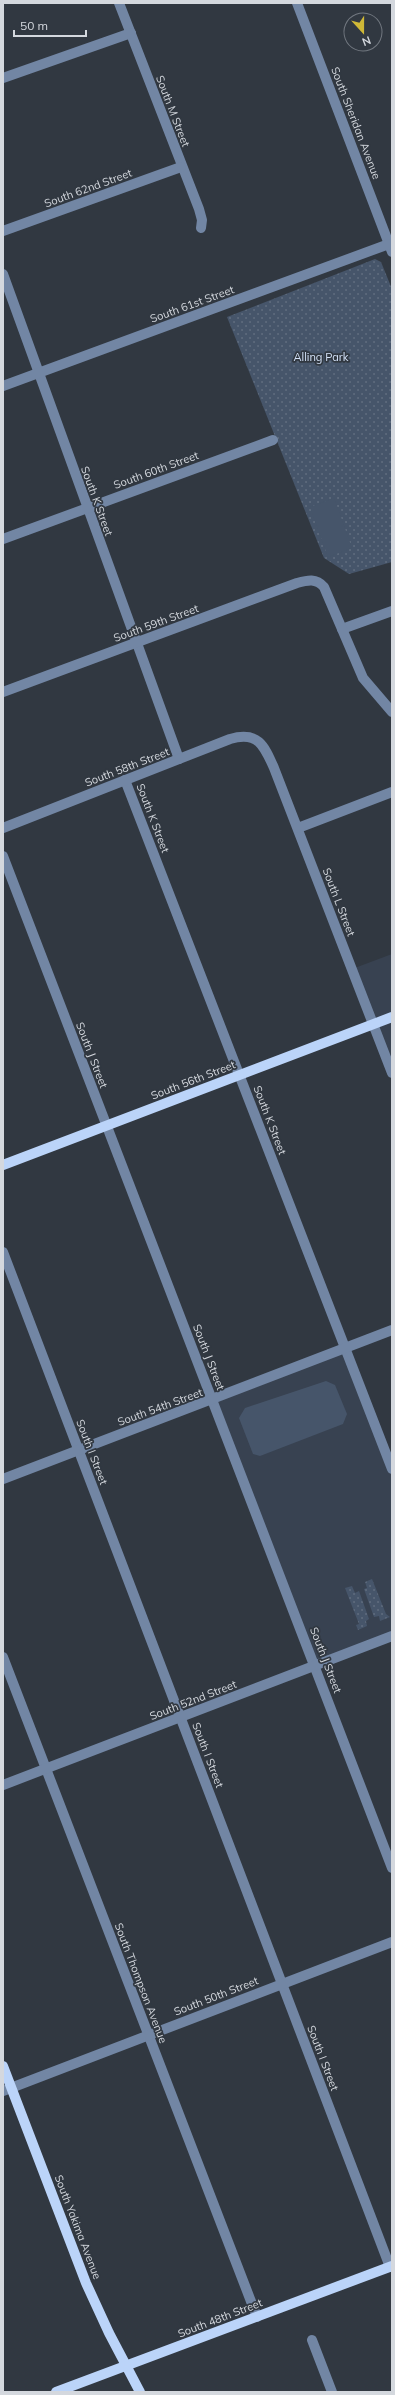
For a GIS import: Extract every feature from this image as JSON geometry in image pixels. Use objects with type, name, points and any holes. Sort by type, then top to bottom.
[{"type":"main road","name":"South 56th Street","points":[[3,1166],[392,1017]]},
{"type":"main road","name":"South Yakima Avenue","points":[[3,2066],[7,2089],[86,2283],[140,2392]]},
{"type":"main road","name":"South 48th Street","points":[[56,2392],[391,2266]]},
{"type":"street","name":"South M Street","points":[[119,3],[181,167],[199,209],[201,228]]},
{"type":"street","name":"South Sheridan Avenue","points":[[297,3],[390,248]]},
{"type":"street","points":[[3,78],[131,33]]},
{"type":"street","name":"South 62nd Street","points":[[3,231],[181,167]]},
{"type":"street","name":"South 61st Street","points":[[3,386],[390,248]]},
{"type":"street","name":"South K Street","points":[[3,274],[179,759]]},
{"type":"street","name":"South 60th Street","points":[[3,539],[273,440]]},
{"type":"street","name":"South 59th Street","points":[[3,692],[307,580],[318,582],[328,594],[342,629]]},
{"type":"street","points":[[392,610],[342,629],[363,678],[392,712]]},
{"type":"street","name":"South 58th Street","points":[[3,828],[237,737],[251,737],[260,742]]},
{"type":"street","name":"South L Street","points":[[260,742],[269,756],[298,828],[392,1073]]},
{"type":"street","name":"South K Street","points":[[126,780],[392,1469]]},
{"type":"street","points":[[298,828],[392,792]]},
{"type":"street","name":"South J Street","points":[[3,856],[392,1868]]},
{"type":"street","name":"South I Street","points":[[3,1252],[391,2266]]},
{"type":"street","name":"South 54th Street","points":[[3,1479],[213,1400],[392,1330]]},
{"type":"street","name":"South 52nd Street","points":[[3,1785],[392,1636]]},
{"type":"street","name":"South Thompson Avenue","points":[[3,1657],[257,2317]]},
{"type":"street","name":"South 50th Street","points":[[7,2089],[392,1942]]},
{"type":"street","points":[[312,2340],[332,2392]]},
{"type":"shaded area","points":[[392,954],[392,1073],[352,969]]},
{"type":"shaded area","points":[[346,1348],[392,1469],[392,1636],[315,1666],[213,1400]]},
{"type":"green space","name":"Alling Park","points":[[375,259],[381,262],[392,289],[392,562],[349,574],[324,558],[227,317]]},
{"type":"green space","points":[[334,498],[352,548],[328,557],[310,507]]},
{"type":"green space","points":[[326,1381],[335,1385],[347,1414],[343,1424],[260,1456],[253,1454],[239,1418],[245,1408]]},
{"type":"green space","points":[[372,1579],[386,1614],[390,1617],[380,1621],[379,1616],[374,1617],[364,1589],[367,1588],[365,1582]]},
{"type":"green space","points":[[352,1586],[355,1593],[359,1591],[369,1619],[366,1621],[367,1626],[358,1630],[356,1625],[359,1624],[345,1588]]}]
